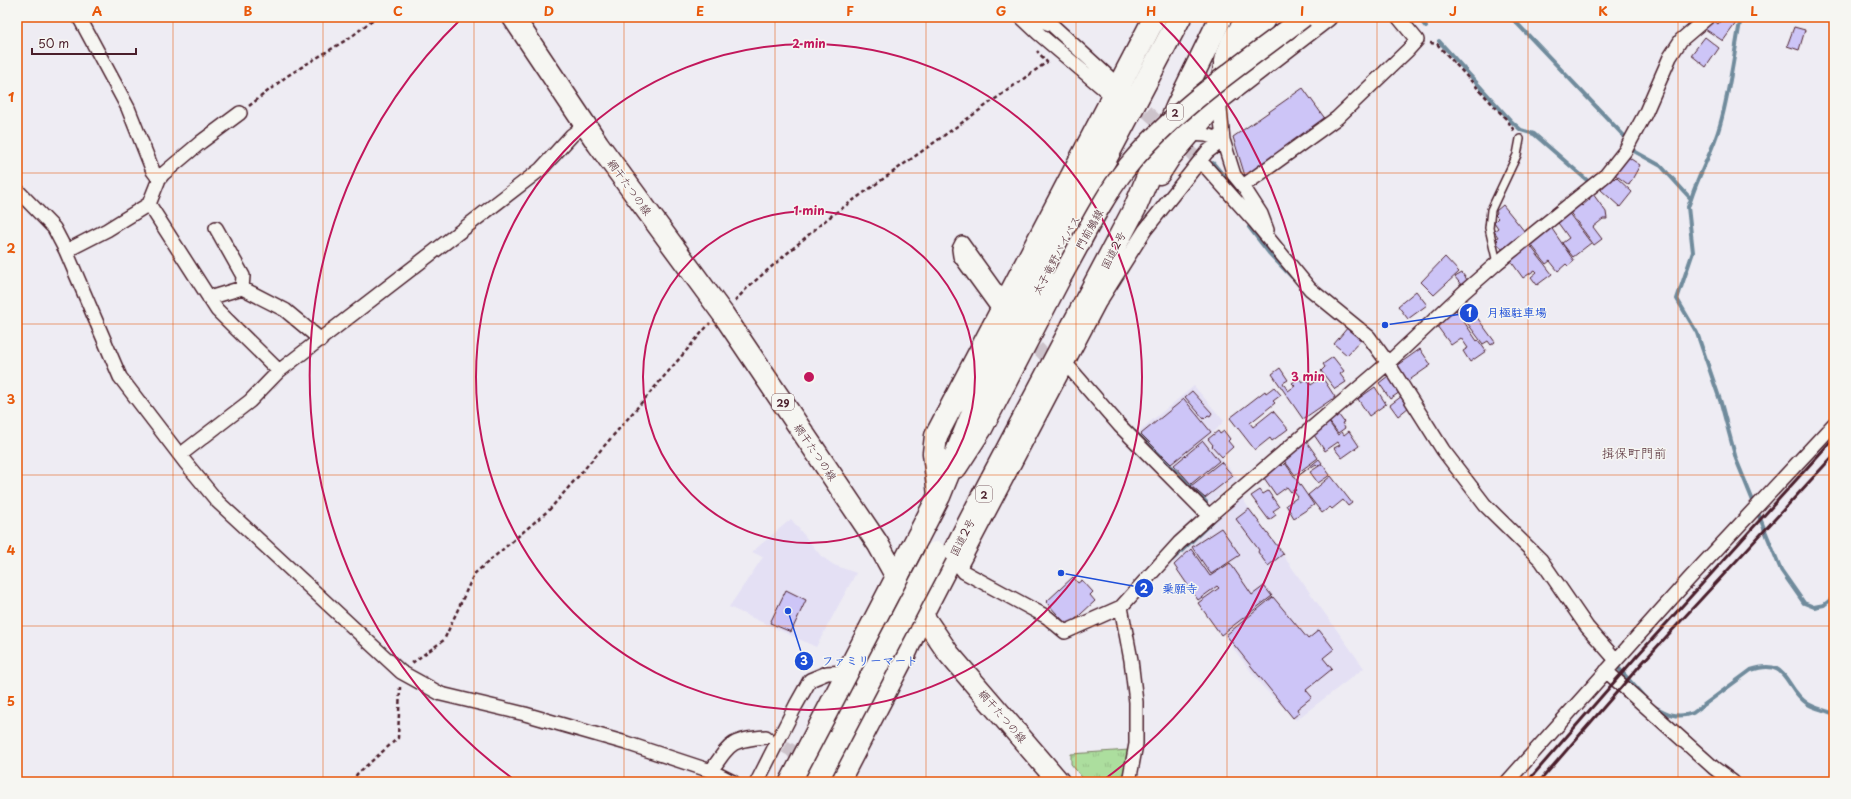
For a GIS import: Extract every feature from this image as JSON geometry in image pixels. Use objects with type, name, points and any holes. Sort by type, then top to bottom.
[{"type":"highway","points":[[791,782],[939,496],[934,452],[936,436],[1112,88],[1155,17]]},
{"type":"highway","name":"太子竜野バイパス","points":[[939,496],[976,406],[1180,17]]},
{"type":"highway","name":"2","points":[[1135,208],[1177,107],[1221,17]]},
{"type":"highway","points":[[1135,208],[1170,156],[1219,99],[1265,17]]},
{"type":"highway","name":"2","points":[[816,782],[1110,225],[1177,107]]},
{"type":"highway","name":"国道2号","points":[[838,782],[906,651],[922,614],[997,483],[1093,303],[1135,208]]},
{"type":"main road","name":"網干たつの線","points":[[513,17],[586,125],[723,314],[878,544],[897,578],[949,654],[1059,782]]},
{"type":"main road","points":[[1219,99],[1224,58],[1239,28],[1249,17]]},
{"type":"main road","name":"門前鵤線","points":[[939,496],[983,428],[1061,278],[1114,186],[1144,147],[1184,110],[1304,17]]},
{"type":"main road","points":[[1219,99],[1327,17]]},
{"type":"street","points":[[79,17],[128,108],[153,171],[159,179]]},
{"type":"street","points":[[1021,17],[1038,33],[1112,88]]},
{"type":"street","points":[[1032,17],[1052,25],[1112,88],[1131,112]]},
{"type":"street","points":[[1398,17],[1417,40]]},
{"type":"street","points":[[1244,186],[1337,118],[1417,40],[1417,26],[1410,17]]},
{"type":"street","points":[[997,483],[960,567],[964,572],[1046,617],[1065,632],[1121,607],[1179,543],[1209,516],[1388,364],[1465,290],[1606,175],[1625,151],[1645,114],[1670,57],[1681,40],[1708,17]]},
{"type":"street","points":[[1219,99],[1223,140],[1234,175],[1244,186],[1261,214],[1271,241]]},
{"type":"street","points":[[66,251],[107,230],[149,204],[159,179],[201,142],[240,113]]},
{"type":"street","points":[[180,455],[250,401],[279,371],[542,169],[572,135],[586,125]]},
{"type":"street","points":[[1189,134],[1206,135],[1223,140]]},
{"type":"street","points":[[1093,303],[1145,230],[1207,152],[1223,140]]},
{"type":"street","points":[[1205,166],[1271,241],[1310,289],[1368,337],[1388,364],[1443,450],[1485,505],[1541,560],[1586,627],[1616,660]]},
{"type":"street","points":[[17,190],[54,228],[66,251],[120,377],[180,455],[218,502],[401,672],[441,694],[533,716],[626,743],[711,771],[733,782]]},
{"type":"street","points":[[149,204],[217,310],[279,371]]},
{"type":"street","points":[[216,228],[243,276],[242,288]]},
{"type":"street","points":[[209,298],[242,288],[285,310],[321,340]]},
{"type":"street","points":[[1001,305],[1024,314]]},
{"type":"street","points":[[1063,360],[1120,426],[1209,516]]},
{"type":"street","points":[[1067,377],[1107,425],[1111,427],[1120,426]]},
{"type":"street","points":[[1507,782],[1737,526],[1834,424]]},
{"type":"street","points":[[1121,607],[1131,660],[1136,702],[1136,744],[1129,782]]},
{"type":"street","points":[[1606,671],[1714,768],[1733,782]]},
{"type":"street","points":[[758,782],[796,704],[810,680],[827,673],[848,672]]},
{"type":"street","points":[[850,782],[881,720],[882,696]]},
{"type":"street","points":[[711,771],[728,746],[744,739],[766,736]]},
{"type":"lane","points":[[1497,263],[1490,228],[1491,210],[1517,155],[1520,139]]},
{"type":"path","points":[[240,113],[287,76],[351,37],[376,17]]},
{"type":"path","points":[[352,782],[357,774],[398,738],[401,672],[444,640],[474,574],[550,509],[703,330],[723,314],[748,287],[827,219],[1047,62],[1032,45],[1038,33]]},
{"type":"path","points":[[1417,40],[1436,44],[1507,120],[1520,139]]},
{"type":"shaded area","points":[[1194,386],[1224,421],[1207,440],[1238,479],[1210,503],[1139,431]]},
{"type":"shaded area","points":[[1241,497],[1364,668],[1296,720],[1262,686],[1221,632],[1173,563]]},
{"type":"shaded area","points":[[791,519],[821,556],[834,565],[856,573],[816,647],[729,607],[763,557],[752,552]]},
{"type":"green space","points":[[1129,750],[1121,782],[1086,782],[1071,764],[1071,754]]},
{"type":"building","points":[[1723,17],[1727,17],[1736,23],[1723,41],[1705,29],[1712,19],[1718,24]]},
{"type":"building","points":[[1794,27],[1805,30],[1799,50],[1787,46]]},
{"type":"building","points":[[1705,37],[1719,48],[1706,67],[1691,55]]},
{"type":"building","points":[[1303,88],[1326,120],[1245,176],[1233,137]]},
{"type":"building","points":[[1628,157],[1640,165],[1629,185],[1614,174]]},
{"type":"building","points":[[1611,177],[1614,179],[1616,177],[1632,192],[1620,207],[1601,190]]},
{"type":"building","points":[[1593,194],[1606,212],[1607,219],[1603,219],[1593,227],[1602,239],[1594,245],[1569,211],[1579,203],[1582,206]]},
{"type":"building","points":[[1503,205],[1525,232],[1503,250],[1496,242],[1498,240],[1496,238],[1498,237],[1494,231],[1498,228],[1494,222],[1498,218],[1495,215],[1497,213],[1496,211]]},
{"type":"building","points":[[1568,212],[1591,243],[1573,257],[1562,243],[1569,238],[1556,220]]},
{"type":"building","points":[[1550,226],[1574,261],[1568,266],[1566,264],[1558,271],[1550,261],[1546,264],[1530,243]]},
{"type":"building","points":[[1529,244],[1552,274],[1537,285],[1531,277],[1537,272],[1535,270],[1523,278],[1510,260]]},
{"type":"building","points":[[1445,257],[1459,272],[1434,295],[1421,282]]},
{"type":"building","points":[[1462,273],[1468,281],[1462,286],[1455,277]]},
{"type":"building","points":[[1416,291],[1427,305],[1408,319],[1398,306]]},
{"type":"building","points":[[1467,300],[1472,307],[1470,308],[1495,342],[1491,345],[1488,341],[1483,344],[1456,308]]},
{"type":"building","points":[[1456,310],[1477,341],[1478,340],[1486,351],[1470,362],[1463,351],[1468,348],[1461,338],[1451,345],[1437,326]]},
{"type":"building","points":[[1348,327],[1362,339],[1347,355],[1334,344]]},
{"type":"building","points":[[1420,349],[1431,365],[1408,381],[1396,366]]},
{"type":"building","points":[[1333,357],[1344,371],[1340,374],[1346,382],[1335,389],[1321,371],[1325,367],[1323,364]]},
{"type":"building","points":[[1280,368],[1288,380],[1283,383],[1288,391],[1295,386],[1292,383],[1299,378],[1302,382],[1307,379],[1311,385],[1322,377],[1335,397],[1303,419],[1272,374]]},
{"type":"building","points":[[1388,376],[1400,392],[1390,399],[1379,383]]},
{"type":"building","points":[[1274,387],[1281,395],[1273,401],[1275,403],[1250,423],[1253,427],[1273,411],[1288,429],[1272,441],[1270,438],[1255,450],[1230,418],[1265,391],[1266,393]]},
{"type":"building","points":[[1375,387],[1386,404],[1369,416],[1358,399]]},
{"type":"building","points":[[1192,391],[1212,413],[1210,416],[1208,415],[1204,419],[1185,397]]},
{"type":"building","points":[[1402,396],[1409,407],[1398,416],[1390,405]]},
{"type":"building","points":[[1184,399],[1211,432],[1171,464],[1141,434]]},
{"type":"building","points":[[1338,414],[1344,422],[1342,423],[1345,428],[1338,433],[1328,420]]},
{"type":"building","points":[[1328,421],[1338,435],[1342,432],[1344,435],[1349,431],[1359,446],[1342,458],[1334,448],[1340,445],[1338,442],[1325,451],[1312,432]]},
{"type":"building","points":[[1218,431],[1220,434],[1224,431],[1230,439],[1228,441],[1233,447],[1222,457],[1208,439]]},
{"type":"building","points":[[1203,441],[1219,461],[1191,484],[1174,465]]},
{"type":"building","points":[[1306,441],[1318,458],[1295,475],[1283,459]]},
{"type":"building","points":[[1319,459],[1322,463],[1318,466],[1316,464],[1310,467],[1297,477]]},
{"type":"building","points":[[1278,461],[1282,466],[1285,463],[1314,505],[1294,518],[1286,505],[1298,497],[1294,492],[1296,490],[1295,489],[1291,492],[1287,487],[1276,495],[1262,475]]},
{"type":"building","points":[[1221,462],[1233,476],[1205,498],[1191,486]]},
{"type":"building","points":[[1322,464],[1330,475],[1318,483],[1310,472]]},
{"type":"building","points":[[1331,476],[1352,503],[1348,506],[1343,500],[1332,509],[1330,507],[1322,513],[1308,495]]},
{"type":"building","points":[[1260,490],[1263,494],[1268,491],[1279,507],[1273,511],[1276,515],[1269,520],[1251,496]]},
{"type":"building","points":[[1249,509],[1284,555],[1283,554],[1268,566],[1258,552],[1259,550],[1236,519]]},
{"type":"building","points":[[1221,528],[1240,555],[1211,574],[1192,547]]},
{"type":"building","points":[[1191,549],[1210,576],[1230,563],[1252,595],[1264,586],[1272,596],[1221,635],[1198,603],[1219,588],[1217,586],[1198,600],[1174,565]]},
{"type":"building","points":[[1073,577],[1078,583],[1082,580],[1093,592],[1090,595],[1095,601],[1068,626],[1046,602]]},
{"type":"building","points":[[786,590],[806,600],[791,632],[770,623]]},
{"type":"building","points":[[1273,597],[1308,639],[1319,630],[1334,649],[1323,658],[1332,669],[1306,690],[1312,697],[1297,709],[1299,713],[1293,718],[1226,635]]},
{"type":"waterway","points":[[1418,17],[1426,27]]},
{"type":"waterway","points":[[1511,17],[1626,138],[1626,140]]},
{"type":"waterway","points":[[1691,199],[1714,144],[1720,125],[1741,17]]},
{"type":"waterway","points":[[1439,41],[1512,122],[1521,130],[1534,134],[1589,182],[1592,179]]},
{"type":"waterway","points":[[1634,151],[1661,166],[1691,199],[1688,207],[1693,252],[1677,299],[1697,333],[1721,403],[1736,459],[1781,570],[1804,603],[1814,607],[1824,605],[1834,597]]},
{"type":"waterway","points":[[1213,163],[1245,201]]},
{"type":"waterway","points":[[1249,227],[1269,253],[1292,277]]},
{"type":"waterway","points":[[1135,432],[1206,502]]},
{"type":"waterway","points":[[1172,560],[1218,516]]},
{"type":"waterway","points":[[1615,664],[1645,698]]},
{"type":"waterway","points":[[1653,706],[1677,716],[1693,713],[1751,670],[1764,667],[1773,668],[1780,671],[1794,690],[1808,704],[1834,714]]},
{"type":"tunnel","points":[[1132,98],[1205,166]]},
{"type":"tunnel","points":[[1024,334],[1056,367]]},
{"type":"tunnel","points":[[768,738],[791,750],[804,766]]},
{"type":"railway","points":[[1527,782],[1636,657],[1834,438]]},
{"type":"railway","points":[[1539,782],[1643,662],[1834,455]]},
{"type":"place","name":"月極駐車場","points":[[1385,325]]},
{"type":"place","name":"乗願寺","points":[[1061,573]]},
{"type":"place","name":"ファミリーマート","points":[[788,611]]},
{"type":"district","name":"揖保町門前","points":[[1634,452]]}]
